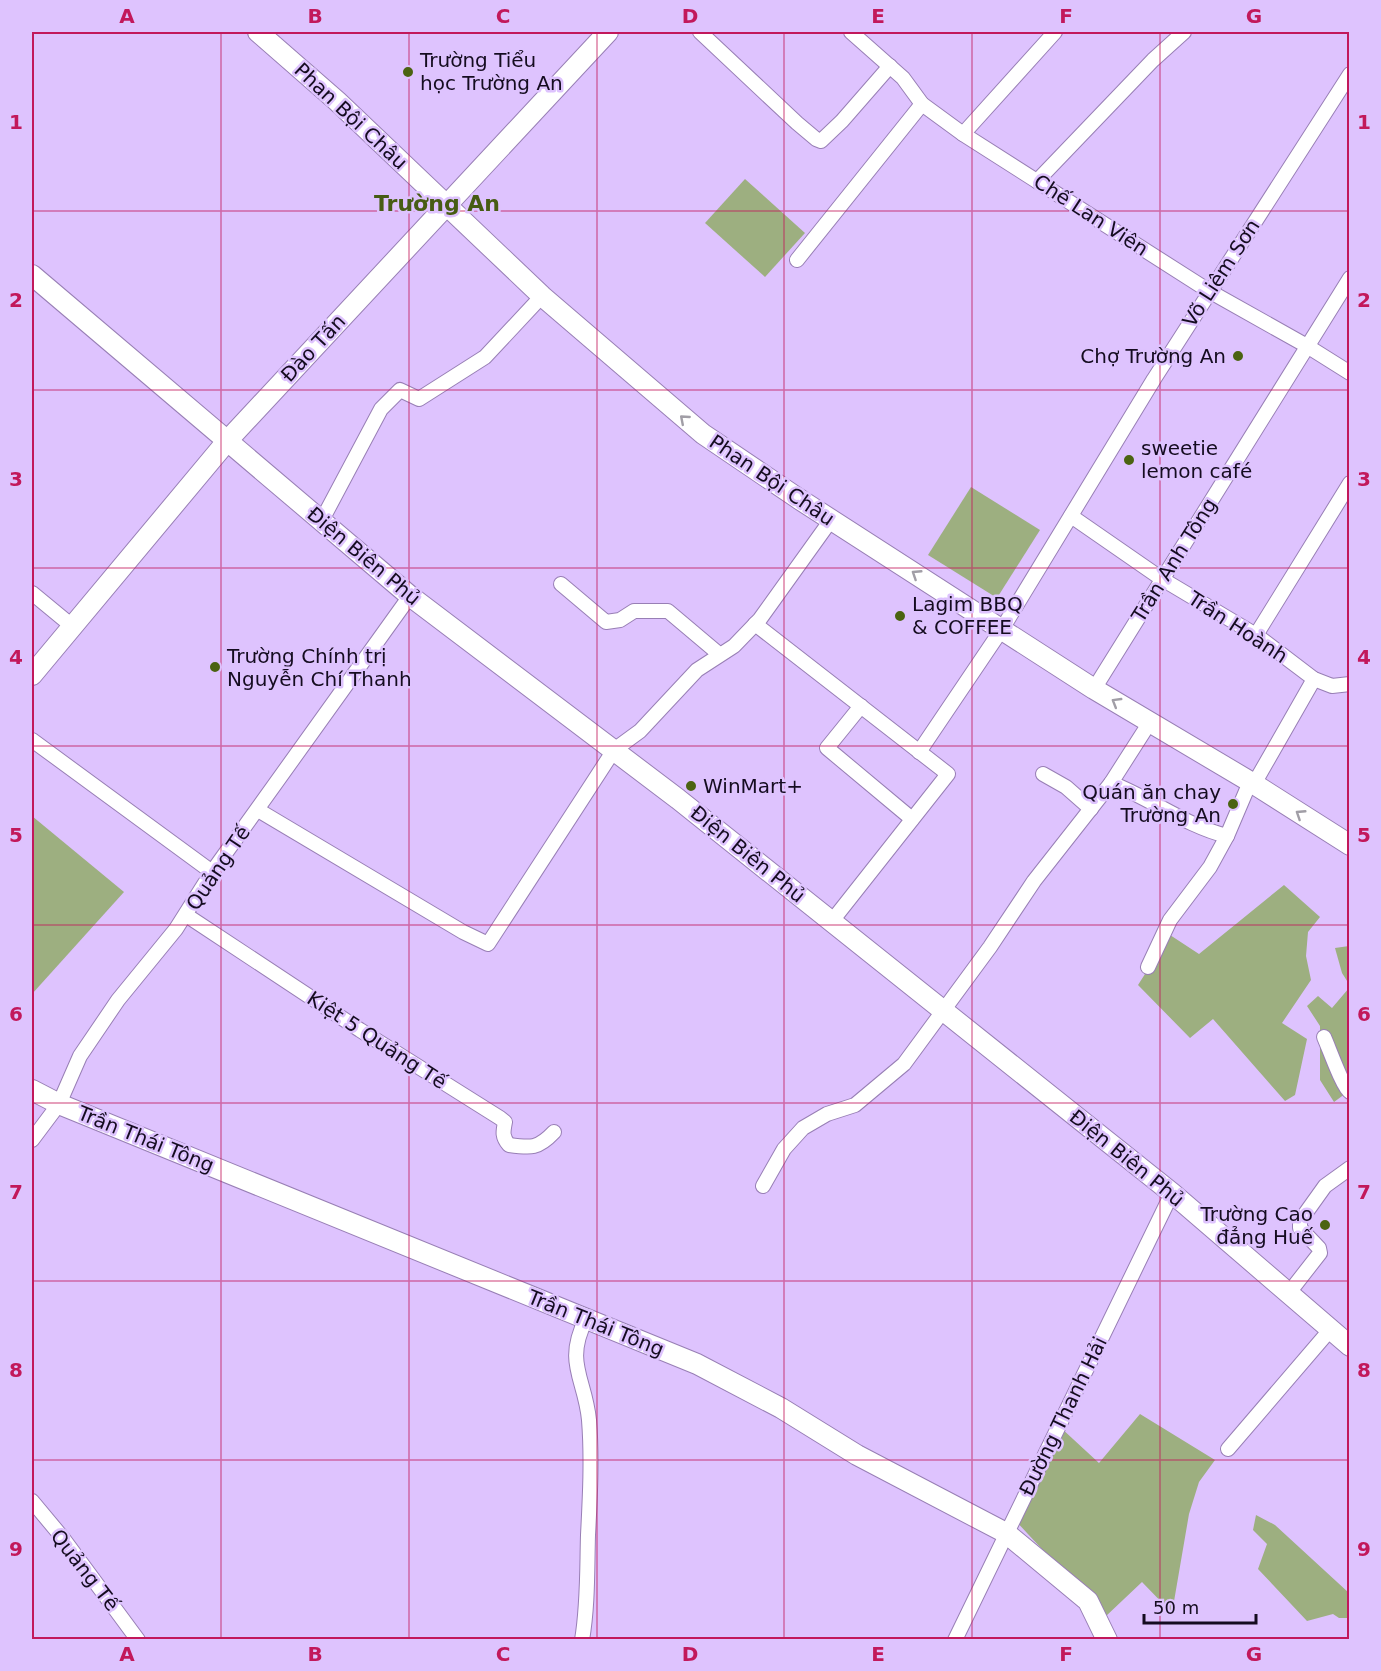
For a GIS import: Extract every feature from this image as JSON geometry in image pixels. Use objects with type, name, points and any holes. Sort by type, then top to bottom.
[{"type":"street","name":"Phan Bội Châu","points":[[258,32],[337,101],[542,296],[703,434],[831,520],[1094,689],[1252,783],[1350,845]]},
{"type":"street","name":"Đào Tấn","points":[[32,675],[228,440],[608,32]]},
{"type":"street","points":[[700,32],[797,123],[821,141],[842,121],[890,66]]},
{"type":"street","name":"Chế Lan Viên","points":[[852,32],[903,78],[922,104],[963,134],[1209,291],[1350,373]]},
{"type":"street","points":[[963,134],[1055,32]]},
{"type":"street","points":[[1037,180],[1153,60],[1184,32]]},
{"type":"street","name":"Võ Liêm Sơn","points":[[920,752],[1002,629],[1209,291],[1350,74]]},
{"type":"street","points":[[797,260],[922,104]]},
{"type":"street","name":"Điện Biên Phủ","points":[[32,275],[410,596],[614,750],[832,921],[1172,1193],[1350,1347]]},
{"type":"street","name":"Trần Anh Tông","points":[[1094,689],[1350,278]]},
{"type":"street","points":[[322,520],[381,409],[400,390],[419,399],[485,357],[542,296]]},
{"type":"street","points":[[1256,635],[1350,483]]},
{"type":"street","name":"Trần Hoành","points":[[1071,516],[1162,579],[1256,635],[1314,679],[1332,686],[1350,684]]},
{"type":"street","points":[[258,810],[463,932],[488,944],[614,750],[640,730],[697,670],[734,646],[755,624],[831,520]]},
{"type":"street","points":[[561,585],[606,622],[620,620],[634,611],[668,610],[719,654]]},
{"type":"street","points":[[32,593],[72,626]]},
{"type":"street","name":"Quảng Tế","points":[[32,1140],[59,1104],[80,1056],[118,1000],[186,915],[212,872],[410,596]]},
{"type":"street","points":[[755,624],[948,774],[832,921]]},
{"type":"street","points":[[1148,967],[1170,920],[1210,867],[1252,783],[1314,679]]},
{"type":"street","points":[[861,706],[827,748],[912,819]]},
{"type":"street","points":[[763,1186],[784,1149],[803,1128],[827,1114],[855,1106],[904,1064],[990,947],[1034,881],[1111,783],[1150,722]]},
{"type":"street","points":[[32,740],[212,872]]},
{"type":"street","points":[[1043,774],[1066,787],[1091,809]]},
{"type":"street","points":[[1111,783],[1137,793],[1201,827],[1227,836]]},
{"type":"street","name":"Kiệt 5 Quảng Tế","points":[[186,915],[360,1030],[500,1118],[505,1122],[503,1133],[508,1145],[530,1148],[541,1143],[554,1132]]},
{"type":"street","points":[[1324,1038],[1338,1068],[1344,1088],[1350,1092]]},
{"type":"street","name":"Trần Thái Tông","points":[[32,1090],[59,1104],[697,1364],[781,1408],[857,1455],[1006,1533],[1088,1601],[1107,1640]]},
{"type":"street","points":[[1288,1294],[1320,1253],[1319,1248],[1300,1228],[1300,1221],[1324,1186],[1350,1168]]},
{"type":"street","name":"Đường Thanh Hải","points":[[956,1640],[1172,1193]]},
{"type":"street","points":[[582,1640],[586,1603],[589,1520],[589,1419],[576,1357],[578,1336],[586,1318]]},
{"type":"street","points":[[1228,1449],[1330,1330]]},
{"type":"street","name":"Quảng Tế","points":[[32,1501],[62,1537],[138,1640]]},
{"type":"green space","points":[[745,179],[805,233],[765,277],[705,223]]},
{"type":"green space","points":[[971,487],[1040,530],[997,598],[928,555]]},
{"type":"green space","points":[[32,816],[124,892],[32,994]]},
{"type":"green space","points":[[1284,885],[1320,917],[1308,932],[1306,956],[1311,980],[1282,1023],[1307,1039],[1295,1095],[1285,1101],[1213,1019],[1190,1038],[1138,985],[1170,935],[1199,954]]},
{"type":"green space","points":[[1350,946],[1349,984],[1342,973],[1335,948]]},
{"type":"green space","points":[[1349,988],[1349,1091],[1334,1102],[1320,1080],[1320,1026],[1307,1006],[1318,996],[1332,1008]]},
{"type":"green space","points":[[1140,1414],[1215,1460],[1199,1482],[1189,1514],[1172,1613],[1142,1582],[1105,1617],[1014,1519],[1060,1427],[1099,1463]]},
{"type":"green space","points":[[1256,1515],[1275,1525],[1349,1593],[1349,1618],[1339,1618],[1333,1614],[1307,1621],[1258,1569],[1267,1544],[1253,1530]]},
{"type":"place","name":"Trường Tiểu học Trường An","points":[[408,72]]},
{"type":"place","name":"Chợ Trường An","points":[[1238,356]]},
{"type":"place","name":"sweetie lemon café","points":[[1129,460]]},
{"type":"place","name":"Lagim BBQ & COFFEE","points":[[900,616]]},
{"type":"place","name":"Trường Chính trị Nguyễn Chí Thanh","points":[[215,667]]},
{"type":"place","name":"WinMart+","points":[[691,786]]},
{"type":"place","name":"Quán ăn chay Trường An","points":[[1233,804]]},
{"type":"place","name":"Trường Cao đẳng Huế","points":[[1325,1225]]},
{"type":"district","name":"Trường An","points":[[437,203]]}]
